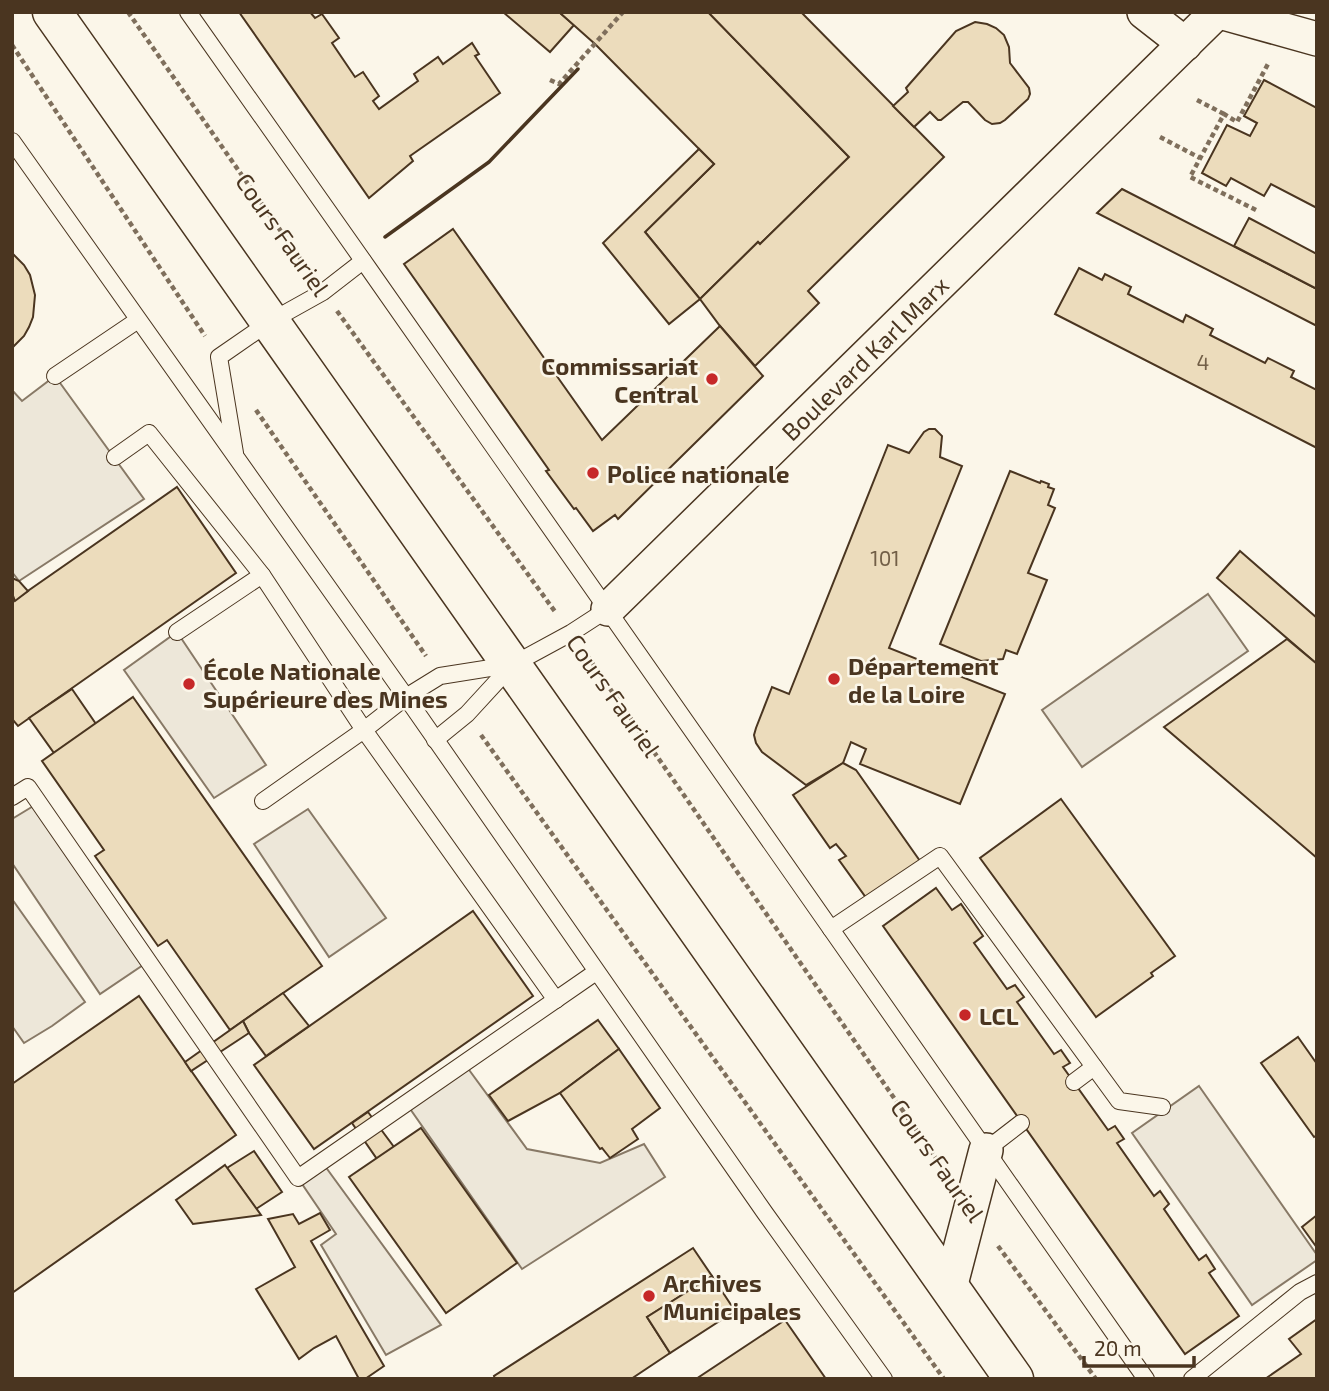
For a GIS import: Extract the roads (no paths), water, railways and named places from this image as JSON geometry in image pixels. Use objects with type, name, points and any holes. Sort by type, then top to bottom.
[{"type":"main road","points":[[52,12],[1014,1379]]},
{"type":"street","points":[[1144,12],[1185,44]]},
{"type":"street","points":[[1219,12],[1317,39]]},
{"type":"street","name":"Boulevard Karl Marx","points":[[608,609],[1219,12]]},
{"type":"street","points":[[950,1288],[986,1150]]},
{"type":"lane","name":"Cours Fauriel","points":[[188,12],[1146,1379]]},
{"type":"lane","points":[[12,141],[884,1379]]},
{"type":"lane","points":[[236,458],[219,357],[271,321],[323,292],[363,261]]},
{"type":"lane","points":[[55,376],[138,320]]},
{"type":"lane","points":[[115,457],[149,433],[262,575],[364,730],[556,1000]]},
{"type":"lane","points":[[177,632],[262,575]]},
{"type":"lane","name":"Boulevard Karl Marx","points":[[435,740],[467,714],[512,665],[608,609]]},
{"type":"lane","points":[[263,801],[364,730],[405,697],[440,676],[512,665]]},
{"type":"lane","points":[[12,797],[28,786],[298,1178],[596,972]]},
{"type":"lane","points":[[831,929],[940,856],[1119,1101],[1162,1107]]},
{"type":"lane","points":[[1074,1082],[1094,1067]]},
{"type":"lane","points":[[986,1150],[1021,1123]]},
{"type":"lane","points":[[1192,1379],[1300,1292],[1317,1283]]},
{"type":"place","name":"Commissariat Central","points":[[712,379]]},
{"type":"place","name":"Police nationale","points":[[593,473]]},
{"type":"place","name":"Département de la Loire","points":[[834,679]]},
{"type":"place","name":"École Nationale Supérieure des Mines","points":[[189,684]]},
{"type":"place","name":"LCL","points":[[965,1015]]},
{"type":"place","name":"Archives Municipales","points":[[649,1296]]}]
